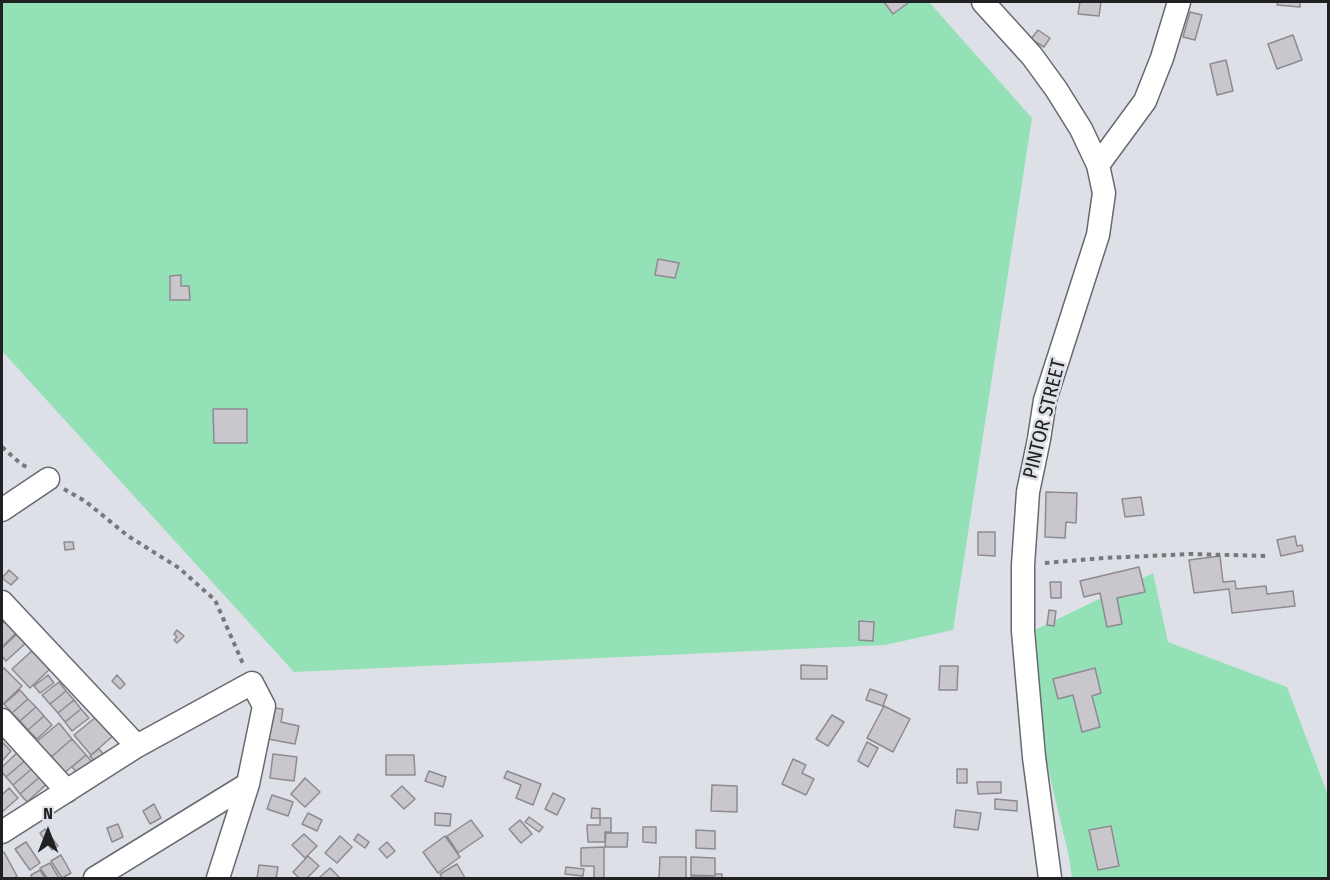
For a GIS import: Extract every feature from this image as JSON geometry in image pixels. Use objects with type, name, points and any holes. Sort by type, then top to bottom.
[{"type":"street","name":"PINTOR STREET","points":[[983,2],[1032,56],[1082,129],[1098,165],[1104,193],[1098,236],[1045,400],[1028,492],[1023,565],[1023,631],[1034,757],[1050,879]]},
{"type":"street","points":[[1098,165],[1145,101],[1162,58],[1179,2]]},
{"type":"street","points":[[2,510],[48,479]]},
{"type":"street","points":[[2,602],[137,746]]},
{"type":"street","points":[[2,832],[137,746],[252,683],[264,706],[248,784],[218,879]]},
{"type":"street","points":[[2,720],[67,791]]},
{"type":"street","points":[[95,879],[248,784]]},
{"type":"path","points":[[2,447],[21,464],[85,501],[128,537],[179,568],[214,600],[252,683]]},
{"type":"path","points":[[1023,565],[1191,554],[1268,556]]},
{"type":"green space","points":[[2,2],[929,2],[1032,118],[953,630],[885,645],[294,672],[2,351]]},
{"type":"green space","points":[[1153,573],[1168,642],[1287,687],[1328,795],[1328,878],[1072,878],[1040,735],[1035,630]]},
{"type":"building","points":[[884,2],[907,2],[908,3],[893,14]]},
{"type":"building","points":[[1080,2],[1101,2],[1099,16],[1078,14]]},
{"type":"building","points":[[1278,2],[1300,2],[1300,7],[1277,5]]},
{"type":"building","points":[[1190,12],[1202,15],[1195,40],[1183,37]]},
{"type":"building","points":[[1038,30],[1050,38],[1044,47],[1031,39]]},
{"type":"building","points":[[1293,35],[1302,60],[1277,69],[1268,44]]},
{"type":"building","points":[[1226,60],[1233,91],[1217,95],[1210,64]]},
{"type":"building","points":[[658,259],[679,263],[675,278],[655,275]]},
{"type":"building","points":[[181,275],[181,286],[189,286],[190,300],[170,300],[170,276]]},
{"type":"building","points":[[213,409],[247,409],[247,443],[214,443]]},
{"type":"building","points":[[1046,492],[1077,493],[1076,523],[1066,522],[1065,538],[1045,537]]},
{"type":"building","points":[[1141,497],[1144,515],[1125,517],[1122,499]]},
{"type":"building","points":[[978,532],[995,532],[995,556],[978,555]]},
{"type":"building","points":[[1295,536],[1297,546],[1302,545],[1303,551],[1281,556],[1277,540]]},
{"type":"building","points":[[64,542],[73,542],[74,549],[65,550]]},
{"type":"building","points":[[1220,556],[1223,582],[1235,581],[1236,589],[1266,586],[1267,594],[1293,591],[1295,606],[1232,613],[1229,589],[1194,593],[1189,560]]},
{"type":"building","points":[[1139,567],[1145,592],[1117,598],[1122,624],[1107,627],[1100,593],[1084,597],[1080,581]]},
{"type":"building","points":[[9,570],[18,578],[11,585],[2,578]]},
{"type":"building","points":[[1050,582],[1061,582],[1061,598],[1051,598]]},
{"type":"building","points":[[1049,610],[1056,611],[1054,626],[1047,625]]},
{"type":"building","points":[[8,618],[19,630],[2,647],[2,624]]},
{"type":"building","points":[[859,621],[874,622],[873,641],[859,640]]},
{"type":"building","points":[[177,630],[184,636],[177,643],[174,640],[177,637],[174,634]]},
{"type":"building","points":[[19,632],[27,642],[6,661],[2,656],[2,648]]},
{"type":"building","points":[[34,649],[51,668],[30,688],[12,669]]},
{"type":"building","points":[[801,665],[827,666],[827,679],[801,679]]},
{"type":"building","points":[[940,666],[958,666],[957,690],[939,690]]},
{"type":"building","points":[[4,668],[22,686],[2,705],[2,670]]},
{"type":"building","points":[[1095,668],[1101,693],[1092,696],[1100,727],[1082,732],[1073,695],[1058,699],[1053,679]]},
{"type":"building","points":[[48,675],[54,683],[40,693],[34,686]]},
{"type":"building","points":[[117,675],[125,684],[120,689],[112,681]]},
{"type":"building","points":[[59,682],[66,691],[50,704],[42,695]]},
{"type":"building","points":[[870,689],[887,695],[883,706],[866,700]]},
{"type":"building","points":[[20,690],[28,699],[12,713],[4,704]]},
{"type":"building","points":[[66,691],[74,700],[58,713],[50,704]]},
{"type":"building","points":[[28,699],[36,707],[20,721],[12,713]]},
{"type":"building","points":[[74,700],[81,709],[65,722],[58,713]]},
{"type":"building","points":[[884,706],[910,719],[893,752],[867,738]]},
{"type":"building","points":[[36,707],[44,716],[28,730],[20,721]]},
{"type":"building","points":[[274,708],[283,709],[281,722],[299,726],[295,744],[268,739]]},
{"type":"building","points":[[81,709],[89,718],[72,731],[65,722]]},
{"type":"building","points":[[832,715],[844,722],[828,746],[816,739]]},
{"type":"building","points":[[44,716],[52,725],[37,739],[28,730]]},
{"type":"building","points":[[96,717],[113,736],[91,755],[74,735]]},
{"type":"building","points":[[59,723],[72,739],[50,758],[36,742]]},
{"type":"building","points":[[72,739],[86,755],[63,774],[50,758]]},
{"type":"building","points":[[2,742],[11,751],[2,761]]},
{"type":"building","points":[[867,742],[878,748],[868,767],[858,761]]},
{"type":"building","points":[[99,749],[105,756],[96,763],[90,756]]},
{"type":"building","points":[[20,750],[28,758],[6,777],[2,772],[2,767]]},
{"type":"building","points":[[273,754],[297,757],[294,781],[270,778]]},
{"type":"building","points":[[86,755],[93,763],[79,775],[72,767]]},
{"type":"building","points":[[386,755],[414,755],[415,775],[386,775]]},
{"type":"building","points":[[28,758],[35,766],[13,785],[6,777]]},
{"type":"building","points":[[793,759],[806,765],[802,773],[814,779],[806,795],[782,784]]},
{"type":"building","points":[[35,766],[42,775],[20,794],[13,785]]},
{"type":"building","points":[[957,769],[967,769],[967,783],[957,783]]},
{"type":"building","points":[[429,771],[446,777],[443,787],[425,781]]},
{"type":"building","points":[[507,771],[541,784],[533,805],[516,798],[521,785],[504,778]]},
{"type":"building","points":[[42,775],[49,782],[27,802],[20,794]]},
{"type":"building","points":[[305,778],[320,792],[305,807],[291,794]]},
{"type":"building","points":[[977,782],[1001,782],[1001,793],[978,794]]},
{"type":"building","points":[[712,785],[737,786],[737,812],[711,811]]},
{"type":"building","points":[[402,786],[415,799],[404,809],[391,796]]},
{"type":"building","points":[[9,788],[18,798],[2,812],[2,795]]},
{"type":"building","points":[[553,793],[565,799],[557,815],[545,809]]},
{"type":"building","points":[[272,795],[293,802],[288,816],[267,809]]},
{"type":"building","points":[[995,799],[1017,801],[1017,811],[995,809]]},
{"type":"building","points":[[154,804],[161,818],[150,824],[143,811]]},
{"type":"building","points":[[592,808],[600,809],[600,818],[591,818]]},
{"type":"building","points":[[956,810],[981,813],[978,830],[954,827]]},
{"type":"building","points":[[308,813],[322,820],[317,831],[302,824]]},
{"type":"building","points":[[435,813],[451,814],[450,826],[435,825]]},
{"type":"building","points":[[529,817],[543,827],[539,832],[525,822]]},
{"type":"building","points":[[600,818],[611,818],[611,832],[605,832],[605,842],[588,842],[587,825],[600,825]]},
{"type":"building","points":[[471,820],[483,836],[458,853],[447,836]]},
{"type":"building","points":[[520,820],[532,834],[521,843],[509,829]]},
{"type":"building","points":[[118,824],[123,837],[112,842],[107,828]]},
{"type":"building","points":[[1111,826],[1119,866],[1098,870],[1089,830]]},
{"type":"building","points":[[643,827],[656,827],[656,843],[643,842]]},
{"type":"building","points":[[45,829],[58,846],[52,850],[40,833]]},
{"type":"building","points":[[696,830],[715,831],[715,849],[696,848]]},
{"type":"building","points":[[606,833],[628,833],[627,847],[605,847]]},
{"type":"building","points":[[304,834],[317,846],[305,858],[292,845]]},
{"type":"building","points":[[358,834],[369,842],[365,848],[354,840]]},
{"type":"building","points":[[340,836],[352,847],[337,863],[325,853]]},
{"type":"building","points":[[445,836],[460,857],[438,873],[423,852]]},
{"type":"building","points":[[26,842],[40,863],[30,870],[15,849]]},
{"type":"building","points":[[387,842],[395,851],[387,858],[379,849]]},
{"type":"building","points":[[604,847],[604,878],[594,878],[594,866],[581,866],[581,848]]},
{"type":"building","points":[[4,852],[17,876],[14,878],[2,878],[2,854]]},
{"type":"building","points":[[61,855],[71,873],[62,878],[51,861]]},
{"type":"building","points":[[308,856],[319,866],[307,878],[299,878],[293,872]]},
{"type":"building","points":[[660,857],[686,857],[686,878],[659,878]]},
{"type":"building","points":[[691,857],[715,858],[715,876],[691,875]]},
{"type":"building","points":[[50,863],[59,878],[47,878],[40,868]]},
{"type":"building","points":[[457,864],[465,878],[442,878],[440,874]]},
{"type":"building","points":[[259,865],[278,867],[276,878],[257,878]]},
{"type":"building","points":[[566,867],[584,869],[583,876],[565,874]]},
{"type":"building","points":[[330,868],[340,878],[319,878]]},
{"type":"building","points":[[40,870],[45,878],[32,878],[31,875]]},
{"type":"building","points":[[715,874],[722,874],[722,878],[691,878],[691,876],[715,876]]}]
